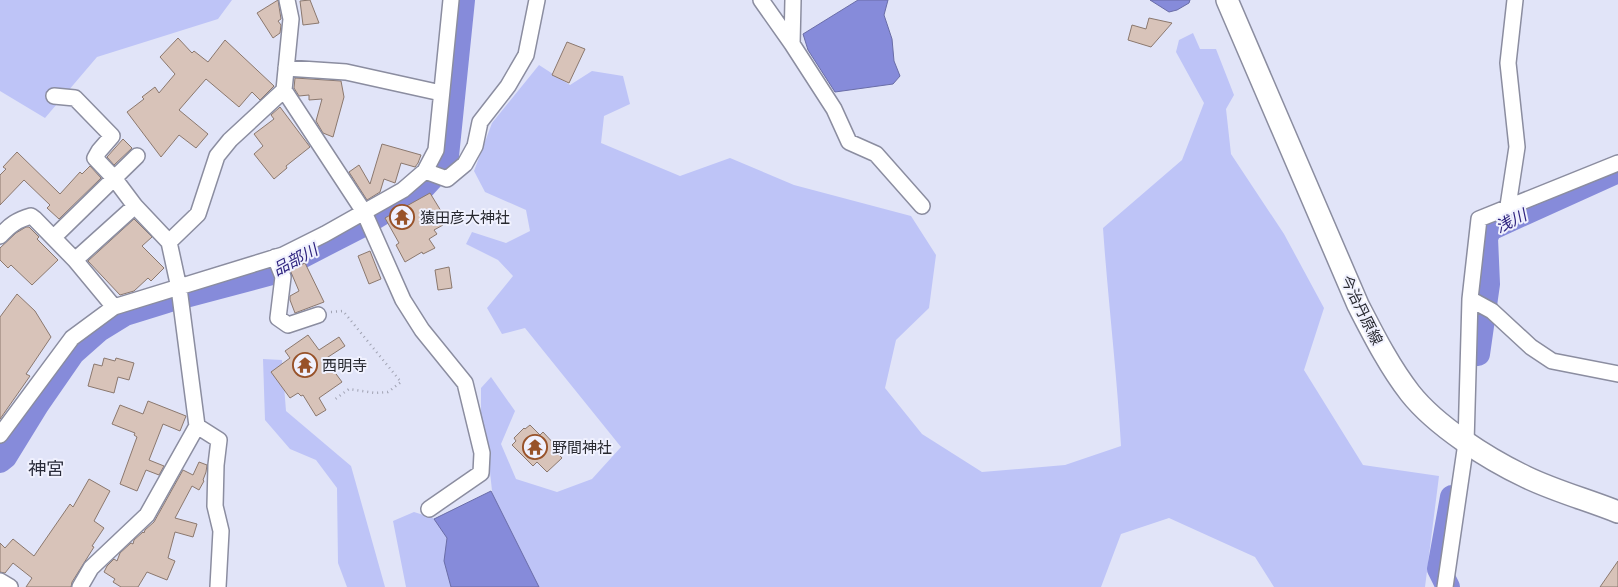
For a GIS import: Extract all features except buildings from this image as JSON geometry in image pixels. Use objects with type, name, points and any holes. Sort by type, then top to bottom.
[{"type":"main road","name":"今治丹原線","points":[[1228,0],[1358,305],[1375,337],[1410,393],[1434,417],[1466,443],[1526,477],[1618,512]]},
{"type":"street","points":[[287,0],[291,19],[284,90],[364,212],[403,300],[422,330],[465,383],[482,453],[481,473],[429,509]]},
{"type":"street","points":[[0,435],[72,338],[114,307],[275,257],[325,234],[364,212],[402,190],[425,171],[436,150],[451,0]]},
{"type":"street","points":[[425,171],[447,179],[465,164],[475,146],[480,122],[508,86],[526,54],[537,0]]},
{"type":"street","points":[[761,0],[834,110],[849,142],[876,154],[922,206]]},
{"type":"street","points":[[792,44],[793,0]]},
{"type":"street","points":[[1508,206],[1517,147],[1508,63],[1515,0]]},
{"type":"street","points":[[286,68],[346,72],[441,93]]},
{"type":"street","points":[[169,242],[198,214],[217,156],[230,140],[284,90]]},
{"type":"street","points":[[54,96],[74,98],[112,136],[95,158],[114,178],[135,206],[169,242],[180,288],[197,426],[147,515],[91,568],[80,587]]},
{"type":"street","points":[[54,237],[137,156]]},
{"type":"street","points":[[1445,587],[1466,443],[1470,299],[1479,219],[1618,163]]},
{"type":"street","points":[[75,260],[135,206]]},
{"type":"street","points":[[0,236],[18,220],[31,216],[36,218],[75,260],[114,307]]},
{"type":"street","points":[[275,257],[283,277],[278,318],[288,325],[318,315]]},
{"type":"street","points":[[1470,299],[1492,311],[1531,347],[1552,361],[1618,374]]},
{"type":"street","points":[[197,426],[219,440],[215,506],[221,531],[218,587]]},
{"type":"street","points":[[0,581],[10,587]]},
{"type":"path","points":[[318,315],[343,311],[401,382],[388,392],[375,393],[349,389],[334,400]]},
{"type":"shaded area","points":[[0,0],[232,0],[218,19],[97,57],[45,118],[0,91]]},
{"type":"shaded area","points":[[858,0],[888,0],[884,15],[892,39],[894,61],[900,76],[893,84],[835,92],[808,50],[803,34]]},
{"type":"shaded area","points":[[1150,0],[1190,0],[1189,3],[1177,10],[1169,12]]},
{"type":"shaded area","points":[[1193,33],[1200,49],[1216,49],[1234,95],[1226,109],[1231,154],[1284,234],[1324,308],[1304,370],[1363,465],[1439,476],[1425,587],[1274,587],[1255,557],[1169,518],[1121,534],[1101,587],[524,587],[496,528],[490,472],[481,425],[481,388],[491,377],[515,411],[501,444],[516,479],[557,492],[592,479],[621,447],[525,328],[502,334],[487,308],[513,276],[498,260],[466,244],[472,232],[506,243],[530,231],[526,210],[485,192],[474,171],[492,123],[539,65],[570,85],[592,71],[623,76],[630,104],[604,116],[601,143],[680,176],[730,158],[794,185],[911,216],[936,255],[929,308],[896,340],[885,388],[922,434],[982,472],[1065,465],[1121,446],[1103,228],[1182,160],[1204,103],[1176,52],[1179,40]]},
{"type":"shaded area","points":[[263,359],[282,360],[286,411],[351,466],[385,587],[347,587],[338,563],[337,488],[316,460],[290,449],[265,420]]},
{"type":"shaded area","points":[[491,491],[539,587],[451,587],[444,561],[447,538],[434,519]]},
{"type":"shaded area","points":[[414,512],[452,524],[475,587],[406,587],[393,521]]},
{"type":"waterway","name":"品部川","points":[[0,461],[5,457],[37,405],[73,353],[99,330],[125,314],[276,272],[295,260],[361,226],[422,189],[444,165],[447,156],[463,0]]},
{"type":"waterway","name":"浅川","points":[[1478,354],[1488,284],[1486,238],[1490,229],[1618,171]]},
{"type":"waterway","name":"浅川","points":[[1448,587],[1439,569],[1452,497]]},
{"type":"place","name":"猿田彦大神社","points":[[402,217]]},
{"type":"place","name":"西明寺","points":[[305,365]]},
{"type":"place","name":"野間神社","points":[[535,447]]},
{"type":"district","name":"神宮","points":[[46,468]]}]
